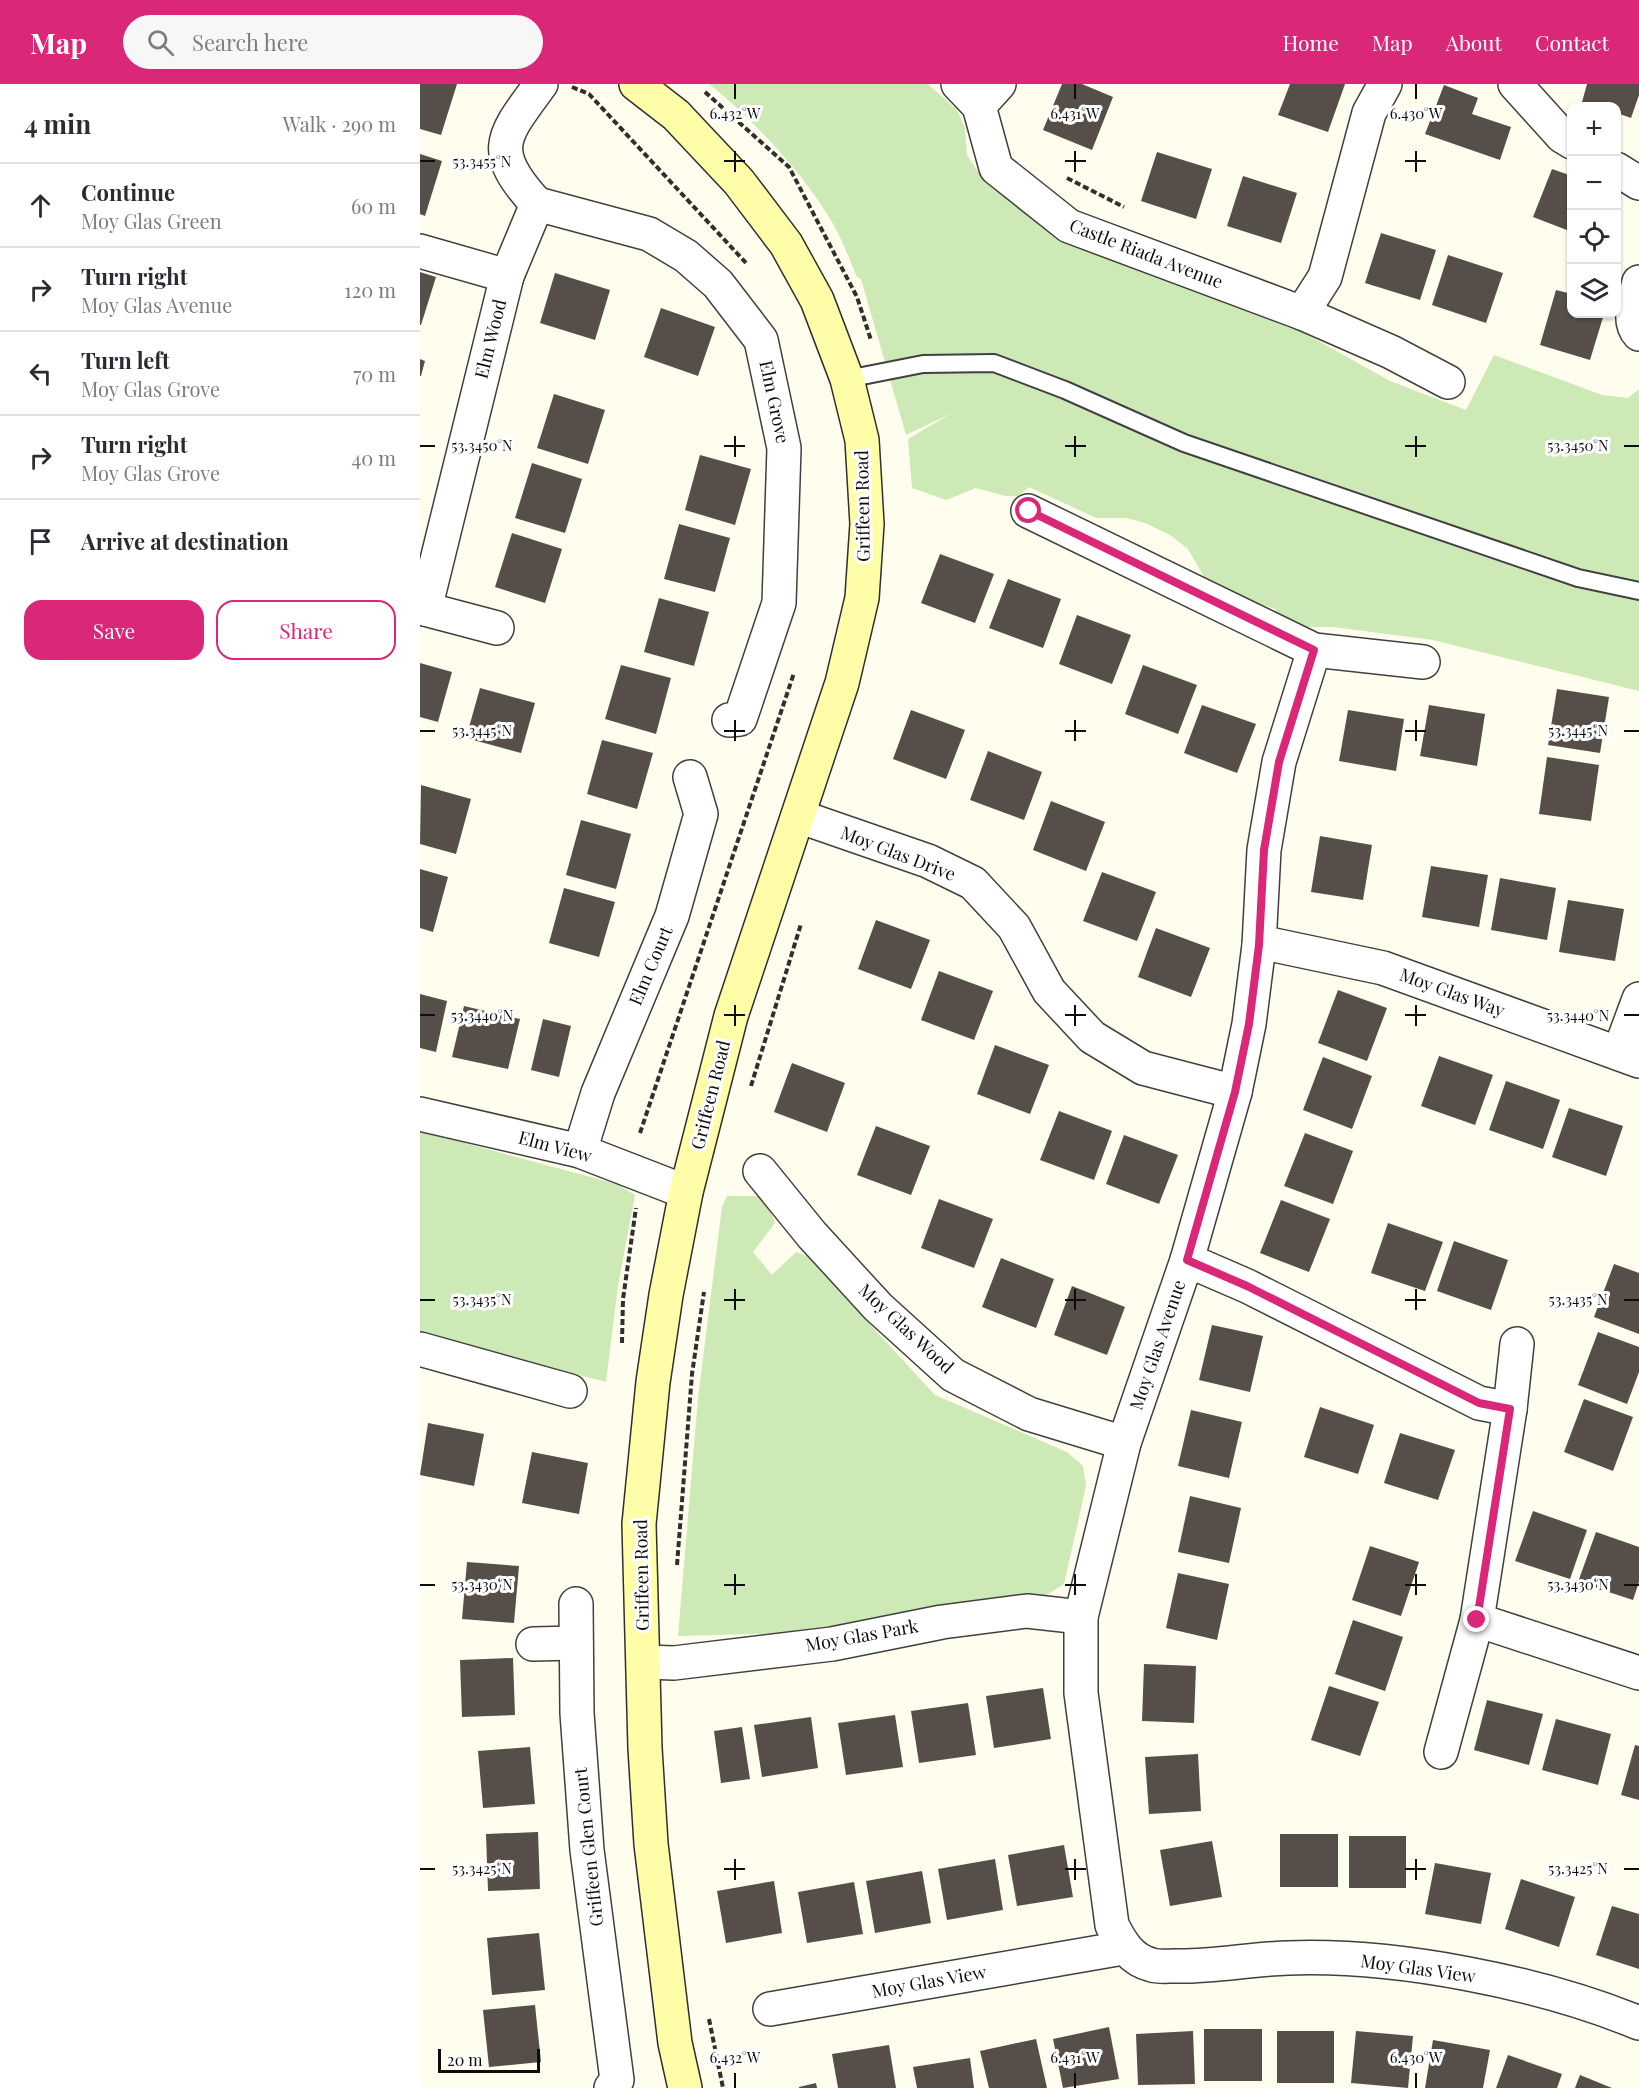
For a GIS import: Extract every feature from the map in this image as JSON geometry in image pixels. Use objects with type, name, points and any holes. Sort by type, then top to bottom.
[{"type":"street","name":"Griffeen Road","points":[[636,84],[676,115],[740,182],[786,244],[817,300],[847,379],[862,440],[867,524],[862,597],[842,683],[731,1016],[686,1192],[666,1295],[653,1382],[640,1512],[651,1844],[675,2043],[685,2088]]},
{"type":"street","points":[[1302,314],[1325,277],[1369,112],[1385,84]]},
{"type":"street","points":[[1515,84],[1567,139]]},
{"type":"street","points":[[537,204],[515,180],[504,148],[512,124],[556,85]]},
{"type":"street","name":"Castle Riada Avenue","points":[[979,91],[996,168],[1069,226],[1302,314],[1391,352],[1448,382]]},
{"type":"street","points":[[1621,172],[1639,183]]},
{"type":"street","name":"Elm Wood","points":[[423,609],[507,276],[537,204]]},
{"type":"street","name":"Elm Grove","points":[[537,204],[649,234],[686,256],[718,284],[761,340],[784,448],[779,603],[740,719],[729,720]]},
{"type":"street","points":[[420,251],[507,276]]},
{"type":"street","points":[[1639,282],[1633,303],[1635,331],[1639,334]]},
{"type":"street","points":[[1028,511],[1314,650],[1424,662]]},
{"type":"street","points":[[423,609],[497,628]]},
{"type":"street","name":"Moy Glas Avenue","points":[[1081,1617],[1124,1443],[1187,1260],[1235,1092],[1249,1024],[1259,945],[1264,850],[1279,762],[1314,650]]},
{"type":"street","name":"Elm Court","points":[[580,1151],[598,1093],[672,916],[701,814],[690,777]]},
{"type":"street","name":"Moy Glas Drive","points":[[798,816],[928,861],[973,883],[1014,927],[1049,991],[1092,1037],[1143,1068],[1235,1092]]},
{"type":"street","name":"Moy Glas Way","points":[[1259,945],[1274,945],[1383,968],[1629,1057]]},
{"type":"street","points":[[1629,1057],[1639,999]]},
{"type":"street","name":"Elm View","points":[[420,1114],[580,1151],[686,1192]]},
{"type":"street","name":"Moy Glas Wood","points":[[760,1171],[812,1235],[878,1307],[953,1374],[1029,1414],[1124,1443]]},
{"type":"street","points":[[1187,1260],[1247,1286],[1479,1403],[1510,1409]]},
{"type":"street","points":[[1440,1752],[1477,1620],[1518,1344]]},
{"type":"street","points":[[420,1349],[570,1391]]},
{"type":"street","name":"Griffeen Glen Court","points":[[576,1604],[577,1713],[587,1850],[617,2080],[611,2088]]},
{"type":"street","name":"Moy Glas Park","points":[[644,1662],[674,1663],[832,1644],[942,1622],[1027,1611],[1081,1617]]},
{"type":"street","points":[[1081,1617],[1082,1693],[1091,1782],[1112,1925],[1123,1948]]},
{"type":"street","points":[[1477,1620],[1639,1673]]},
{"type":"street","points":[[533,1644],[576,1643]]},
{"type":"street","name":"Moy Glas View","points":[[770,2009],[1123,1948],[1152,1965],[1196,1966],[1288,1958],[1382,1960],[1484,1978],[1599,2006],[1639,2023]]},
{"type":"lane","points":[[847,379],[923,364],[994,363],[1065,390],[1184,443],[1578,578],[1639,591]]},
{"type":"path","points":[[556,85],[589,94],[746,259],[750,270]]},
{"type":"path","points":[[1065,177],[1126,208]]},
{"type":"path","points":[[640,1133],[791,687],[795,664]]},
{"type":"path","points":[[707,2009],[723,2088]]},
{"type":"green space","points":[[709,84],[928,84],[957,110],[965,128],[967,155],[982,178],[1015,201],[1175,279],[1297,329],[1390,381],[1466,410],[1494,355],[1602,395],[1628,398],[1639,389],[1639,691],[1433,640],[1333,627],[1302,627],[1278,619],[1275,609],[1216,590],[1207,582],[1188,549],[1170,535],[1145,523],[1126,518],[1096,518],[1029,487],[1018,496],[1005,496],[976,488],[946,500],[912,488],[908,439],[950,414],[906,435],[861,279],[857,277],[832,222],[807,185],[760,130]]},
{"type":"green space","points":[[420,1131],[617,1184],[635,1195],[618,1286],[606,1382],[420,1334]]},
{"type":"green space","points":[[727,1196],[764,1196],[775,1223],[753,1252],[772,1275],[796,1252],[807,1256],[935,1395],[1067,1452],[1083,1466],[1086,1486],[1064,1584],[1045,1596],[828,1632],[678,1636],[698,1398],[722,1207]]},
{"type":"building","points":[[420,84],[457,84],[441,135],[420,129]]},
{"type":"building","points":[[1062,84],[1082,84],[1113,97],[1092,150],[1043,130]]},
{"type":"building","points":[[1290,84],[1345,84],[1328,132],[1278,115]]},
{"type":"building","points":[[1587,84],[1639,84],[1639,95],[1631,118],[1621,114],[1621,102],[1582,102]]},
{"type":"building","points":[[1444,85],[1478,98],[1472,114],[1511,127],[1500,160],[1425,134]]},
{"type":"building","points":[[1157,152],[1212,169],[1196,219],[1141,201]]},
{"type":"building","points":[[420,154],[442,161],[425,216],[420,214]]},
{"type":"building","points":[[1552,169],[1567,174],[1567,230],[1533,217]]},
{"type":"building","points":[[1243,176],[1297,193],[1281,243],[1227,226]]},
{"type":"building","points":[[1381,233],[1436,250],[1420,300],[1365,283]]},
{"type":"building","points":[[1448,255],[1503,273],[1486,323],[1432,305]]},
{"type":"building","points":[[420,272],[436,277],[421,325],[420,325]]},
{"type":"building","points":[[555,273],[610,290],[595,340],[540,323]]},
{"type":"building","points":[[1556,290],[1567,293],[1567,318],[1603,318],[1590,360],[1540,345]]},
{"type":"building","points":[[661,308],[715,327],[698,376],[644,357]]},
{"type":"building","points":[[420,359],[425,361],[421,376],[420,376]]},
{"type":"building","points":[[554,394],[605,410],[588,464],[537,448]]},
{"type":"building","points":[[700,455],[751,469],[735,525],[685,510]]},
{"type":"building","points":[[532,463],[582,479],[565,533],[515,518]]},
{"type":"building","points":[[679,524],[730,538],[715,592],[664,579]]},
{"type":"building","points":[[512,533],[562,549],[545,603],[495,587]]},
{"type":"building","points":[[940,554],[994,574],[975,623],[921,603]]},
{"type":"building","points":[[1008,579],[1061,599],[1043,648],[989,628]]},
{"type":"building","points":[[659,598],[709,612],[694,666],[644,652]]},
{"type":"building","points":[[1077,615],[1131,635],[1112,684],[1059,664]]},
{"type":"building","points":[[420,663],[452,672],[438,722],[420,717]]},
{"type":"building","points":[[621,665],[671,678],[656,734],[605,719]]},
{"type":"building","points":[[1143,665],[1197,685],[1178,734],[1125,714]]},
{"type":"building","points":[[480,688],[535,703],[521,753],[466,738]]},
{"type":"building","points":[[1557,689],[1609,697],[1600,753],[1548,745]]},
{"type":"building","points":[[1202,705],[1256,724],[1237,773],[1184,753]]},
{"type":"building","points":[[1429,705],[1485,714],[1477,766],[1420,756]]},
{"type":"building","points":[[911,710],[965,730],[946,779],[893,759]]},
{"type":"building","points":[[1348,710],[1404,719],[1396,771],[1339,761]]},
{"type":"building","points":[[602,740],[653,753],[637,809],[587,794]]},
{"type":"building","points":[[988,751],[1042,772],[1024,820],[970,800]]},
{"type":"building","points":[[1547,757],[1599,765],[1591,821],[1539,814]]},
{"type":"building","points":[[421,785],[471,799],[456,854],[420,844]]},
{"type":"building","points":[[1051,801],[1105,822],[1086,871],[1033,850]]},
{"type":"building","points":[[581,820],[631,834],[616,889],[566,875]]},
{"type":"building","points":[[1320,836],[1372,845],[1363,900],[1311,892]]},
{"type":"building","points":[[1431,866],[1488,875],[1479,927],[1422,917]]},
{"type":"building","points":[[420,869],[448,877],[433,932],[420,928]]},
{"type":"building","points":[[1102,872],[1156,892],[1137,941],[1083,921]]},
{"type":"building","points":[[1500,878],[1556,888],[1547,940],[1491,930]]},
{"type":"building","points":[[564,888],[615,902],[599,957],[549,943]]},
{"type":"building","points":[[1568,900],[1624,909],[1615,961],[1559,952]]},
{"type":"building","points":[[876,920],[930,940],[911,989],[858,969]]},
{"type":"building","points":[[1156,928],[1210,948],[1191,997],[1138,977]]},
{"type":"building","points":[[939,971],[993,991],[974,1040],[921,1020]]},
{"type":"building","points":[[1338,990],[1387,1008],[1367,1061],[1318,1043]]},
{"type":"building","points":[[420,994],[447,1001],[436,1052],[420,1048]]},
{"type":"building","points":[[464,1006],[520,1019],[508,1069],[452,1057]]},
{"type":"building","points":[[543,1019],[571,1026],[559,1077],[531,1070]]},
{"type":"building","points":[[995,1045],[1049,1065],[1030,1114],[977,1094]]},
{"type":"building","points":[[1439,1056],[1493,1075],[1475,1125],[1421,1106]]},
{"type":"building","points":[[1323,1057],[1372,1076],[1352,1129],[1303,1110]]},
{"type":"building","points":[[792,1063],[845,1083],[827,1132],[774,1112]]},
{"type":"building","points":[[1506,1081],[1560,1100],[1543,1149],[1489,1130]]},
{"type":"building","points":[[1569,1108],[1623,1126],[1606,1176],[1552,1157]]},
{"type":"building","points":[[1059,1111],[1112,1131],[1094,1180],[1040,1160]]},
{"type":"building","points":[[876,1126],[930,1146],[911,1195],[857,1175]]},
{"type":"building","points":[[1305,1133],[1353,1151],[1333,1204],[1284,1186]]},
{"type":"building","points":[[1124,1135],[1178,1155],[1159,1204],[1106,1184]]},
{"type":"building","points":[[939,1199],[993,1219],[974,1268],[921,1248]]},
{"type":"building","points":[[1281,1200],[1330,1219],[1309,1272],[1260,1253]]},
{"type":"building","points":[[1388,1223],[1443,1242],[1425,1291],[1371,1273]]},
{"type":"building","points":[[1454,1241],[1508,1260],[1491,1310],[1437,1291]]},
{"type":"building","points":[[1001,1258],[1054,1279],[1036,1328],[982,1307]]},
{"type":"building","points":[[1614,1264],[1639,1273],[1639,1334],[1594,1317]]},
{"type":"building","points":[[1072,1286],[1125,1307],[1107,1355],[1054,1335]]},
{"type":"building","points":[[1212,1325],[1263,1336],[1250,1392],[1199,1380]]},
{"type":"building","points":[[1598,1332],[1639,1347],[1639,1372],[1627,1404],[1578,1385]]},
{"type":"building","points":[[1584,1399],[1633,1417],[1613,1471],[1564,1452]]},
{"type":"building","points":[[1320,1407],[1374,1425],[1358,1474],[1304,1457]]},
{"type":"building","points":[[1191,1410],[1242,1422],[1229,1478],[1178,1466]]},
{"type":"building","points":[[428,1423],[484,1434],[474,1486],[420,1475]]},
{"type":"building","points":[[1400,1433],[1455,1450],[1438,1500],[1384,1483]]},
{"type":"building","points":[[532,1452],[588,1463],[579,1514],[522,1503]]},
{"type":"building","points":[[1190,1496],[1241,1508],[1229,1563],[1178,1552]]},
{"type":"building","points":[[1533,1511],[1587,1530],[1570,1579],[1515,1561]]},
{"type":"building","points":[[1596,1532],[1639,1547],[1639,1582],[1633,1600],[1578,1582]]},
{"type":"building","points":[[1370,1546],[1419,1562],[1401,1616],[1352,1600]]},
{"type":"building","points":[[467,1562],[519,1566],[514,1623],[462,1619]]},
{"type":"building","points":[[1178,1573],[1229,1584],[1217,1640],[1166,1628]]},
{"type":"building","points":[[1353,1620],[1403,1637],[1385,1691],[1335,1674]]},
{"type":"building","points":[[513,1658],[515,1715],[462,1717],[460,1660]]},
{"type":"building","points":[[1144,1664],[1196,1666],[1194,1723],[1142,1721]]},
{"type":"building","points":[[1329,1686],[1379,1702],[1360,1756],[1311,1740]]},
{"type":"building","points":[[1043,1688],[1051,1739],[994,1748],[986,1696]]},
{"type":"building","points":[[1487,1700],[1543,1714],[1529,1765],[1474,1750]]},
{"type":"building","points":[[968,1703],[976,1755],[919,1763],[911,1711]]},
{"type":"building","points":[[895,1715],[903,1767],[846,1775],[838,1723]]},
{"type":"building","points":[[811,1717],[818,1768],[762,1777],[754,1725]]},
{"type":"building","points":[[1556,1719],[1611,1734],[1598,1785],[1542,1770]]},
{"type":"building","points":[[742,1727],[750,1779],[721,1783],[714,1731]]},
{"type":"building","points":[[1635,1745],[1639,1746],[1639,1800],[1621,1795]]},
{"type":"building","points":[[530,1747],[535,1804],[483,1808],[478,1751]]},
{"type":"building","points":[[1198,1754],[1201,1811],[1149,1814],[1145,1757]]},
{"type":"building","points":[[538,1832],[540,1889],[488,1891],[486,1834]]},
{"type":"building","points":[[1280,1834],[1338,1834],[1338,1887],[1280,1887]]},
{"type":"building","points":[[1349,1836],[1406,1836],[1406,1888],[1349,1888]]},
{"type":"building","points":[[1212,1841],[1222,1897],[1170,1906],[1160,1850]]},
{"type":"building","points":[[1064,1845],[1073,1897],[1017,1906],[1008,1855]]},
{"type":"building","points":[[995,1859],[1003,1910],[947,1920],[938,1869]]},
{"type":"building","points":[[1435,1863],[1491,1873],[1481,1924],[1425,1914]]},
{"type":"building","points":[[922,1871],[931,1923],[875,1933],[866,1881]]},
{"type":"building","points":[[1521,1879],[1575,1897],[1559,1947],[1505,1929]]},
{"type":"building","points":[[774,1881],[782,1933],[726,1943],[717,1891]]},
{"type":"building","points":[[854,1882],[863,1934],[807,1943],[798,1892]]},
{"type":"building","points":[[1612,1906],[1639,1914],[1639,1969],[1596,1955]]},
{"type":"building","points":[[539,1933],[545,1990],[492,1995],[487,1938]]},
{"type":"building","points":[[535,2005],[541,2062],[489,2067],[483,2010]]},
{"type":"building","points":[[1109,2027],[1119,2079],[1063,2088],[1053,2039]]},
{"type":"building","points":[[1204,2029],[1262,2029],[1262,2081],[1204,2081]]},
{"type":"building","points":[[1193,2031],[1195,2084],[1138,2085],[1136,2034]]},
{"type":"building","points":[[1277,2031],[1334,2031],[1334,2083],[1277,2083]]},
{"type":"building","points":[[1356,2031],[1413,2036],[1408,2088],[1351,2083]]},
{"type":"building","points":[[1036,2039],[1047,2088],[989,2088],[980,2051]]},
{"type":"building","points":[[1433,2040],[1490,2050],[1483,2088],[1425,2088]]},
{"type":"building","points":[[889,2045],[896,2088],[838,2088],[832,2054]]},
{"type":"building","points":[[1508,2055],[1562,2074],[1557,2088],[1496,2088]]},
{"type":"building","points":[[970,2058],[974,2088],[917,2088],[913,2067]]},
{"type":"building","points":[[1580,2075],[1612,2088],[1575,2088]]},
{"type":"building","points":[[816,2083],[817,2088],[799,2088],[799,2087]]},
{"type":"route","points":[[1029,511],[1314,650],[1279,762],[1264,850],[1259,945],[1249,1024],[1235,1092],[1187,1260],[1247,1286],[1479,1403],[1510,1409],[1477,1620]]}]
